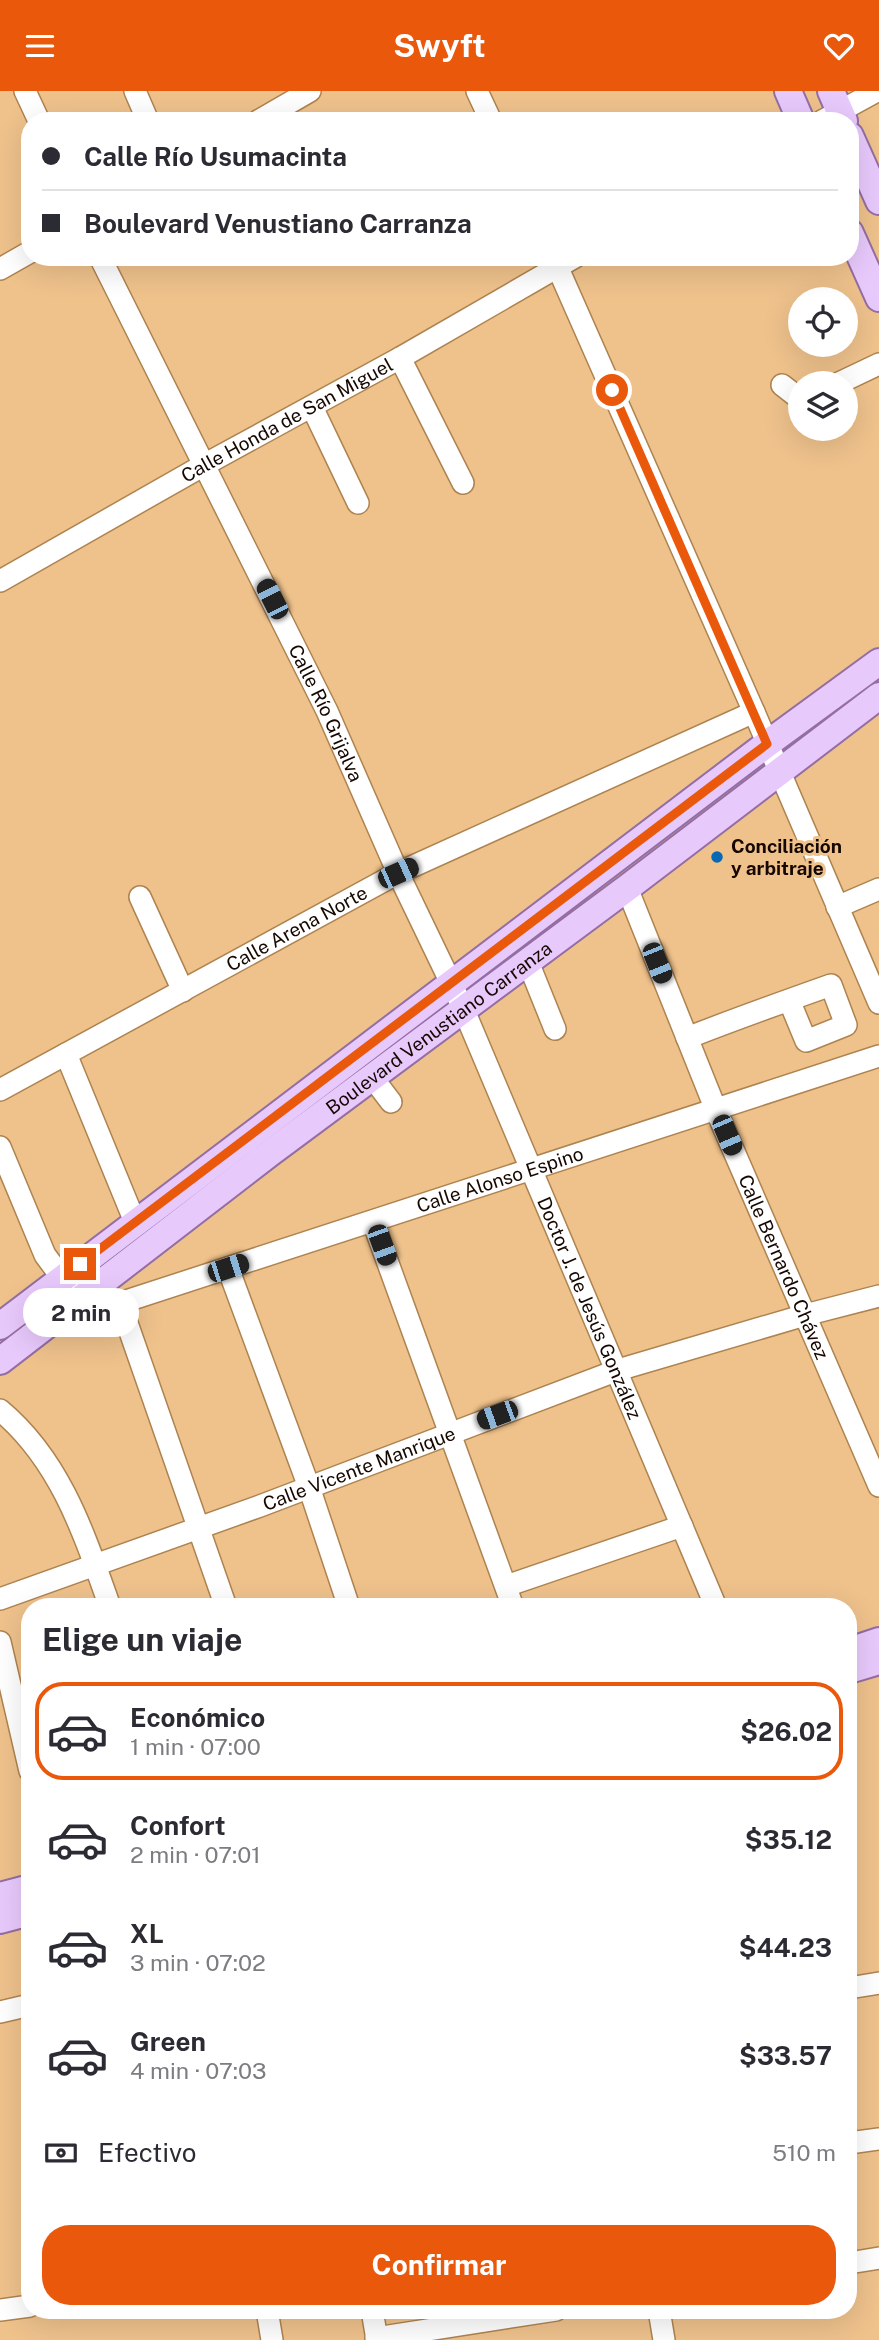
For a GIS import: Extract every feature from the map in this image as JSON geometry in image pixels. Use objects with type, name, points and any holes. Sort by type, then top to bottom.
[{"type":"main road","points":[[788,91],[797,112]]},
{"type":"main road","points":[[859,156],[879,201]]},
{"type":"main road","points":[[859,253],[879,297]]},
{"type":"main road","name":"Boulevard Venustiano Carranza","points":[[0,1326],[879,661]]},
{"type":"main road","name":"Boulevard Venustiano Carranza","points":[[0,1361],[270,1153],[879,697]]},
{"type":"main road","points":[[857,1648],[879,1641]]},
{"type":"main road","points":[[857,1668],[879,1661]]},
{"type":"main road","points":[[0,1896],[21,1890]]},
{"type":"main road","points":[[0,1920],[21,1914]]},
{"type":"street","points":[[25,91],[34,112]]},
{"type":"street","points":[[135,91],[144,112]]},
{"type":"street","points":[[274,112],[310,91]]},
{"type":"street","points":[[477,91],[487,112]]},
{"type":"street","points":[[834,111],[877,91]]},
{"type":"street","points":[[0,269],[21,257]]},
{"type":"street","name":"Calle Río Grijalva","points":[[104,266],[327,711],[398,873],[463,1009]]},
{"type":"street","name":"Calle Honda de San Miguel","points":[[0,581],[400,358],[552,266]]},
{"type":"street","points":[[565,266],[778,772],[879,1003]]},
{"type":"street","points":[[400,358],[463,483]]},
{"type":"street","points":[[858,374],[879,364]]},
{"type":"street","points":[[782,386],[788,390]]},
{"type":"street","points":[[312,407],[358,503]]},
{"type":"street","name":"Calle Arena Norte","points":[[0,1090],[398,873],[754,712]]},
{"type":"street","name":"Calle Bernardo Chávez","points":[[627,888],[716,1110],[877,1475]]},
{"type":"street","points":[[837,907],[879,888]]},
{"type":"street","points":[[140,897],[183,991]]},
{"type":"street","points":[[528,962],[555,1029]]},
{"type":"street","points":[[687,1038],[789,1000]]},
{"type":"street","name":"Doctor J. de Jesús González","points":[[463,1009],[712,1598]]},
{"type":"street","points":[[66,1054],[135,1222]]},
{"type":"street","name":"Calle Alonso Espino","points":[[120,1303],[879,1056]]},
{"type":"street","points":[[372,1077],[391,1102]]},
{"type":"street","points":[[0,1147],[45,1255],[62,1278],[80,1300],[94,1304],[120,1303],[223,1598]]},
{"type":"street","points":[[373,1222],[509,1596],[682,1526]]},
{"type":"street","points":[[228,1268],[309,1487],[346,1598]]},
{"type":"street","name":"Calle Vicente Manrique","points":[[0,1599],[309,1487],[618,1370],[879,1296]]},
{"type":"street","points":[[0,1410],[15,1423],[53,1471],[68,1496],[107,1598]]},
{"type":"street","points":[[0,1642],[21,1733]]},
{"type":"street","points":[[857,1987],[879,1983]]},
{"type":"street","points":[[0,2012],[21,2007]]},
{"type":"street","points":[[857,2142],[879,2139]]},
{"type":"street","points":[[857,2262],[879,2258]]},
{"type":"street","points":[[0,2311],[21,2308]]},
{"type":"street","points":[[268,2319],[272,2340]]},
{"type":"street","points":[[373,2319],[376,2339],[500,2319]]},
{"type":"street","points":[[660,2319],[664,2340]]},
{"type":"place","name":"Conciliación y arbitraje","points":[[717,857]]},
{"type":"route","points":[[80,1264],[767,744],[612,390]]}]
